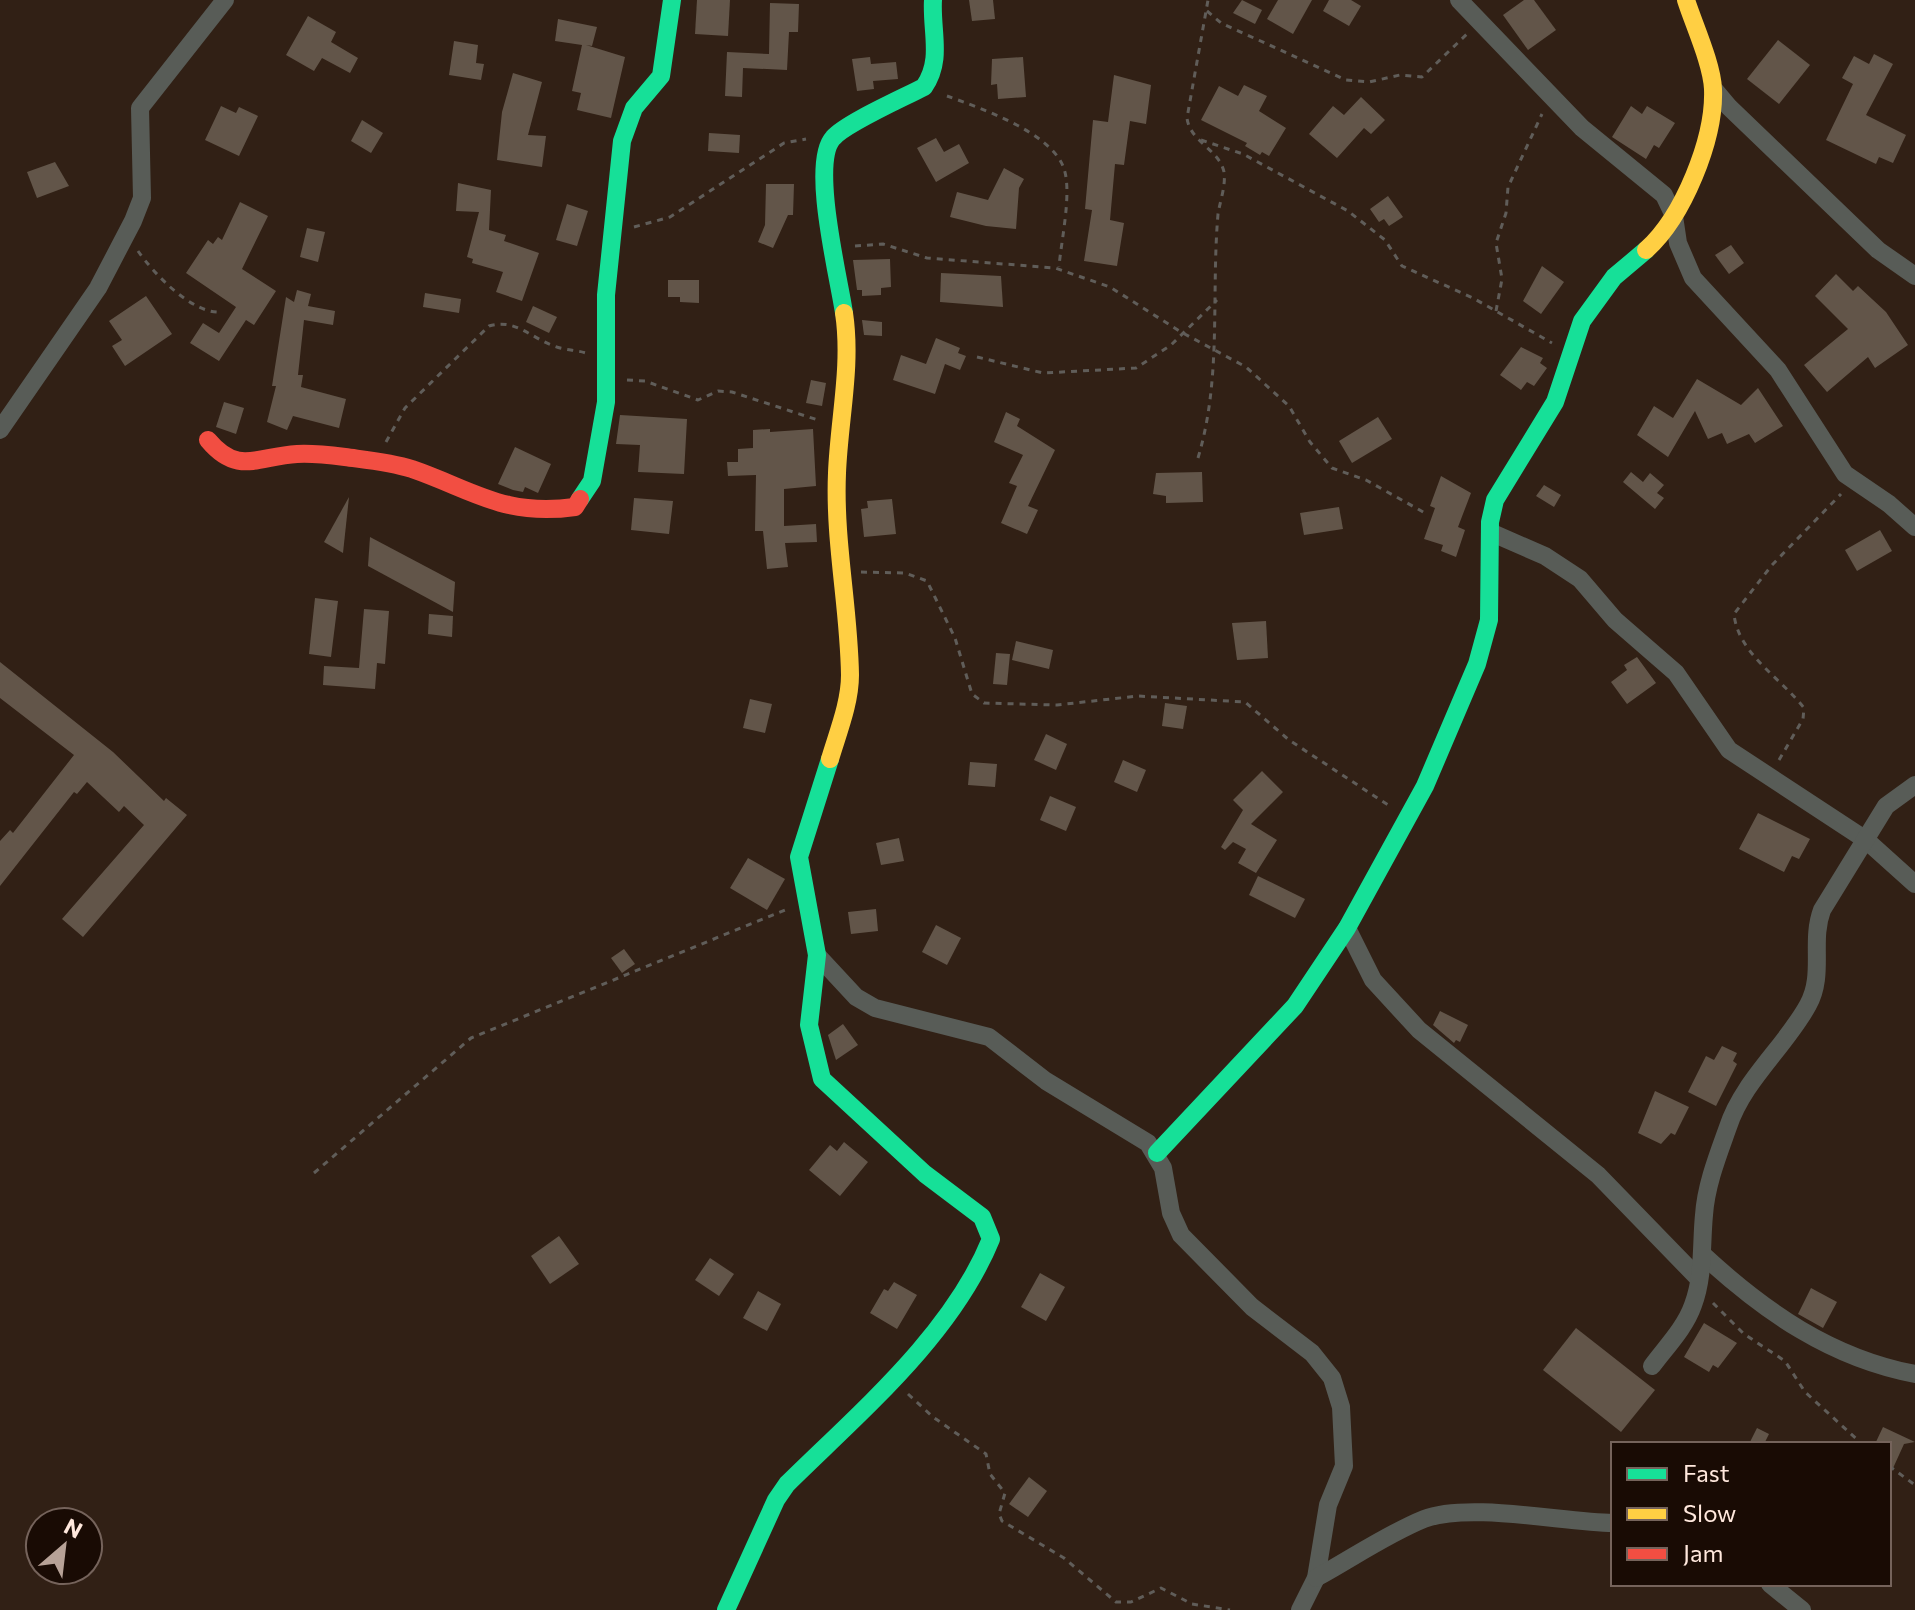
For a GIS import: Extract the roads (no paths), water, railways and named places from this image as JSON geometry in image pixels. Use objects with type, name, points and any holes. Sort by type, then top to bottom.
[{"type":"street","points":[[0,430],[98,288],[127,234],[142,198],[140,108],[225,0]]},
{"type":"street","points":[[208,440],[224,458],[247,464],[296,454],[375,462],[417,469],[471,496],[492,501],[551,511],[575,507],[589,488],[595,468],[606,391],[604,361],[624,126],[634,108],[661,76],[672,0]]},
{"type":"street","points":[[726,1610],[776,1500],[787,1484],[897,1378],[982,1261],[991,1239],[982,1217],[925,1174],[822,1079],[809,1025],[817,955],[799,857],[845,710],[850,677],[838,553],[837,474],[848,338],[823,165],[827,143],[931,80],[937,58],[933,0]]},
{"type":"street","points":[[1459,0],[1599,143],[1664,195],[1674,216],[1681,254],[1693,278],[1778,370],[1837,465],[1853,481],[1889,504],[1915,527]]},
{"type":"street","points":[[1686,0],[1713,88],[1878,250],[1915,276]]},
{"type":"street","points":[[1157,1153],[1295,1006],[1347,928],[1410,813],[1477,664],[1492,603],[1490,532],[1499,491],[1555,402],[1582,321],[1602,290],[1622,269],[1657,242],[1674,216],[1702,160],[1713,88]]},
{"type":"street","points":[[1490,532],[1538,552],[1580,579],[1615,620],[1676,673],[1729,750],[1866,840],[1915,884]]},
{"type":"street","points":[[1652,1366],[1684,1323],[1698,1281],[1708,1188],[1729,1122],[1741,1099],[1808,1005],[1819,978],[1817,923],[1892,799],[1915,785]]},
{"type":"street","points":[[1347,928],[1373,980],[1419,1030],[1598,1175],[1698,1281]]},
{"type":"street","points":[[817,955],[856,997],[875,1008],[989,1037],[1046,1081],[1131,1130],[1157,1153],[1171,1213],[1195,1253],[1252,1307],[1312,1353],[1332,1378],[1341,1407],[1344,1466],[1328,1505],[1316,1578],[1300,1610]]},
{"type":"street","points":[[1703,1255],[1784,1322],[1826,1345],[1915,1374]]},
{"type":"street","points":[[1316,1578],[1425,1518],[1484,1511],[1570,1522],[1611,1523]]},
{"type":"street","points":[[1772,1586],[1802,1610]]}]
